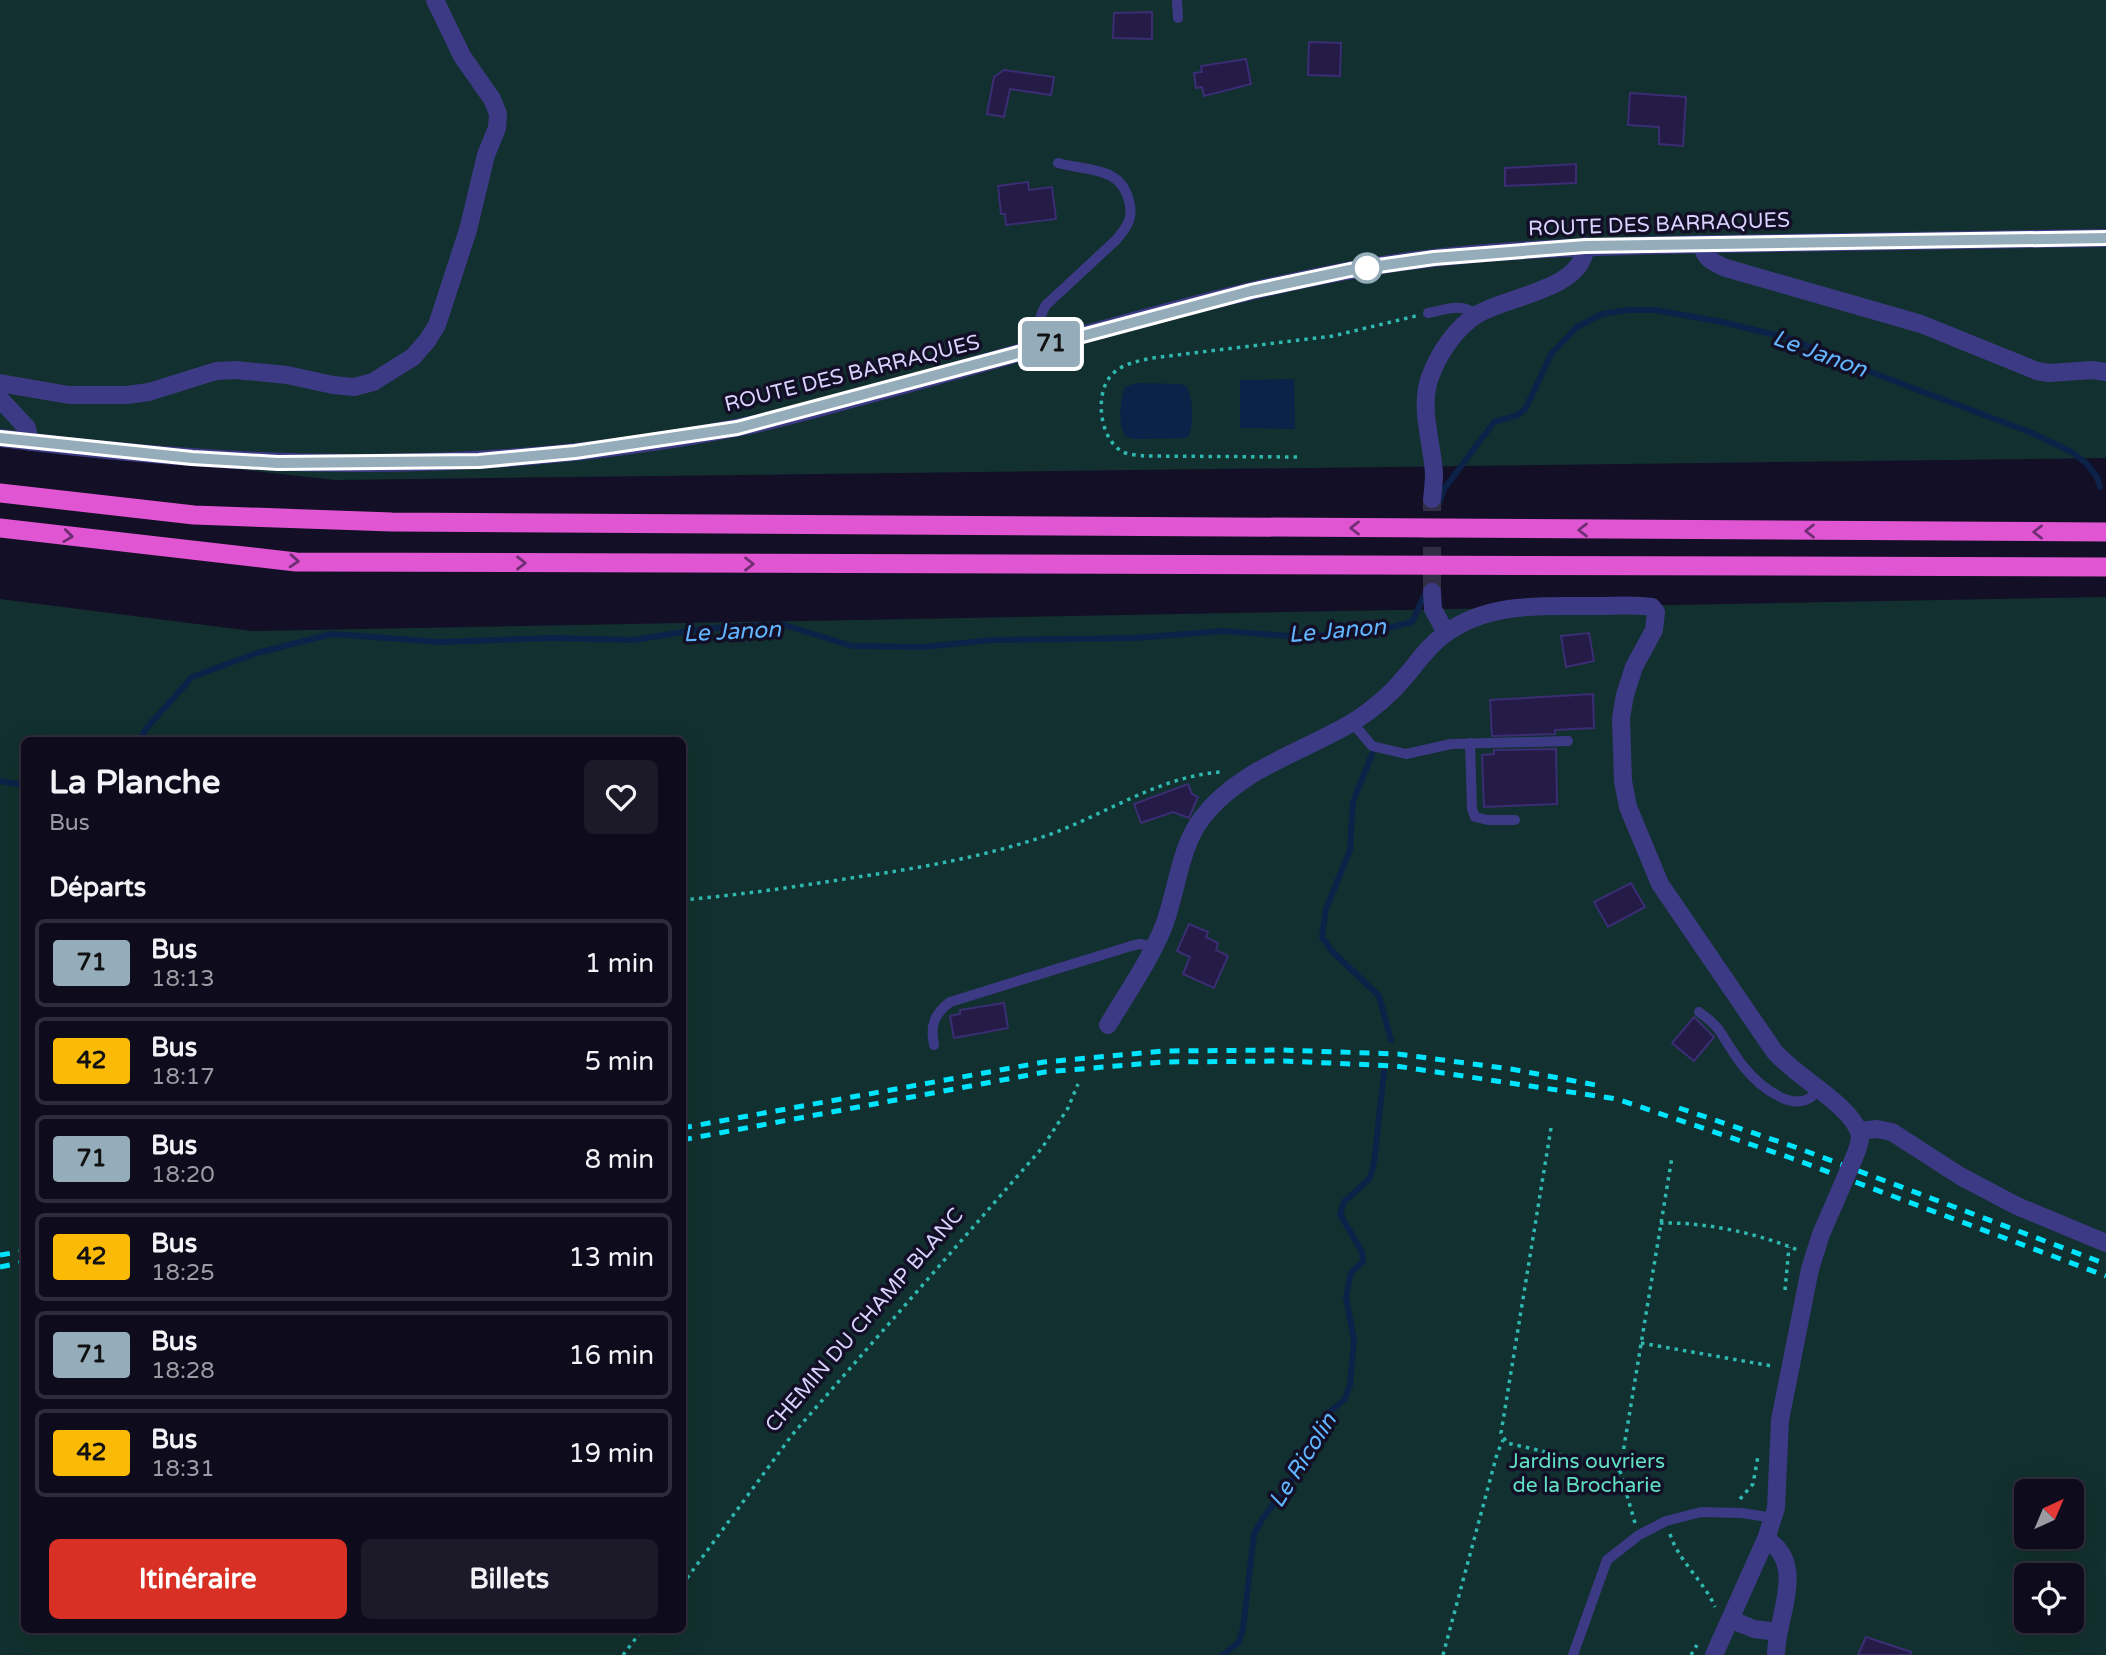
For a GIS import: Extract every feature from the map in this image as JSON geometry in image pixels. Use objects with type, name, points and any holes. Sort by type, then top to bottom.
[{"type":"highway","points":[[0,493],[194,515],[392,522],[2106,532]]},
{"type":"highway","points":[[0,528],[296,562],[2106,568]]},
{"type":"street","points":[[0,383],[69,395],[126,395],[149,392],[216,371],[235,370],[287,375],[354,387],[373,382],[413,357],[437,325],[468,230],[486,155],[497,128],[498,114],[492,99],[462,56],[435,0]]},
{"type":"street","name":"ROUTE DES BARRAQUES","points":[[0,438],[192,458],[278,463],[479,461],[648,442],[750,425],[1251,291],[1350,270],[1434,258],[1585,246],[2106,238]]},
{"type":"street","points":[[1702,244],[1707,258],[1726,268],[1921,324],[2037,371],[2106,372]]},
{"type":"street","points":[[1432,499],[1434,475],[1426,404],[1429,379],[1440,356],[1455,334],[1476,315],[1555,284],[1582,264],[1585,246]]},
{"type":"street","points":[[0,399],[27,428],[30,442]]},
{"type":"street","points":[[1432,592],[1433,609],[1446,633]]},
{"type":"street","points":[[1108,1025],[1163,927],[1188,843],[1201,819],[1220,799],[1263,768],[1352,722],[1385,698],[1425,651],[1446,633],[1484,614],[1511,608],[1652,607],[1656,612],[1654,630],[1634,667],[1621,718],[1623,781],[1628,807],[1660,884],[1774,1051],[1790,1068],[1840,1108],[1858,1131],[1860,1139],[1821,1234],[1810,1269],[1780,1420],[1776,1508],[1766,1539],[1723,1619],[1714,1655]]},
{"type":"street","points":[[1858,1131],[1877,1129],[1892,1132],[1959,1176],[2017,1206],[2106,1243]]},
{"type":"street","points":[[1766,1539],[1782,1553],[1787,1563],[1787,1594],[1778,1632],[1776,1655]]},
{"type":"street","points":[[1723,1619],[1754,1629],[1778,1632]]},
{"type":"lane","points":[[1177,0],[1178,18]]},
{"type":"lane","points":[[1044,346],[1039,323],[1040,314],[1046,305],[1126,229],[1131,208],[1127,191],[1115,176],[1058,163]]},
{"type":"lane","points":[[1428,313],[1460,307],[1468,308],[1476,315]]},
{"type":"lane","points":[[1352,722],[1372,746],[1394,752],[1414,753],[1451,744],[1568,741]]},
{"type":"lane","points":[[1470,743],[1472,809],[1475,817],[1514,820]]},
{"type":"lane","points":[[934,1045],[932,1025],[941,1009],[950,1002],[1131,946],[1140,944],[1154,947]]},
{"type":"lane","points":[[1699,1012],[1719,1029],[1744,1068],[1766,1087],[1790,1101],[1798,1102],[1810,1099],[1818,1090]]},
{"type":"lane","points":[[1573,1655],[1607,1560],[1639,1535],[1666,1521],[1701,1512],[1742,1513],[1773,1518]]},
{"type":"path","points":[[1297,457],[1144,456],[1124,453],[1111,442],[1105,429],[1102,394],[1107,380],[1115,371],[1131,363],[1333,336],[1428,313]]},
{"type":"path","points":[[686,900],[744,895],[948,863],[1056,833],[1132,797],[1183,778],[1227,772],[1241,772],[1249,777]]},
{"type":"path","name":"CHEMIN DU CHAMP BLANC","points":[[686,1580],[801,1425],[1042,1148],[1068,1108],[1078,1084]]},
{"type":"path","points":[[1443,1655],[1503,1440],[1501,1433],[1551,1128]]},
{"type":"path","points":[[1639,1535],[1620,1471],[1672,1157]]},
{"type":"path","points":[[1660,1223],[1741,1232],[1800,1251]]},
{"type":"path","points":[[1641,1343],[1772,1366]]},
{"type":"path","points":[[1503,1440],[1620,1471]]},
{"type":"path","points":[[1666,1521],[1676,1550],[1723,1619]]},
{"type":"path","points":[[623,1655],[640,1633]]},
{"type":"path","points":[[1691,1655],[1703,1638]]},
{"type":"green space","points":[[0,0],[2106,0],[2106,458],[335,480],[0,443]]},
{"type":"green space","name":"Jardins ouvriers de la Brocharie","points":[[2106,597],[2106,1655],[0,1655],[0,599],[252,631]]},
{"type":"water","points":[[1294,379],[1295,429],[1240,428],[1240,380]]},
{"type":"water","points":[[1136,383],[1181,384],[1187,387],[1192,413],[1187,438],[1126,437],[1120,419],[1122,399],[1125,387]]},
{"type":"building","points":[[1152,12],[1152,39],[1113,38],[1114,13]]},
{"type":"building","points":[[1309,42],[1341,43],[1340,76],[1308,75]]},
{"type":"building","points":[[1246,59],[1251,84],[1204,96],[1202,87],[1196,88],[1194,73],[1202,72],[1201,66]]},
{"type":"building","points":[[1004,70],[1054,77],[1051,95],[1010,89],[1004,117],[987,114],[994,77]]},
{"type":"building","points":[[1630,93],[1686,97],[1683,146],[1659,144],[1659,127],[1628,125]]},
{"type":"building","points":[[1576,164],[1576,183],[1505,186],[1505,168]]},
{"type":"building","points":[[1028,182],[1029,190],[1052,187],[1056,219],[1006,225],[1005,214],[1001,214],[998,186]]},
{"type":"building","points":[[1589,633],[1594,661],[1566,667],[1561,636]]},
{"type":"building","points":[[1593,694],[1594,728],[1555,730],[1555,734],[1492,736],[1490,700]]},
{"type":"building","points":[[1556,749],[1557,804],[1484,807],[1482,755],[1494,754],[1494,750]]},
{"type":"building","points":[[1188,784],[1192,794],[1198,797],[1189,818],[1173,812],[1141,823],[1134,804]]},
{"type":"building","points":[[1631,883],[1645,907],[1608,927],[1594,902]]},
{"type":"building","points":[[1189,924],[1208,932],[1206,937],[1218,943],[1216,950],[1228,956],[1214,988],[1183,974],[1190,957],[1177,951]]},
{"type":"building","points":[[1004,1003],[1008,1028],[954,1038],[950,1016],[960,1014],[960,1010]]},
{"type":"building","points":[[1694,1017],[1714,1037],[1694,1061],[1672,1043]]},
{"type":"building","points":[[1866,1637],[1911,1652],[1910,1655],[1858,1655]]},
{"type":"waterway","name":"Le Janon","points":[[1439,503],[1444,489],[1494,422],[1518,415],[1526,408],[1551,354],[1577,327],[1602,314],[1629,310],[1655,310],[1722,322],[1792,339],[1836,359],[2032,433],[2072,452],[2086,463],[2097,477],[2100,487]]},
{"type":"waterway","name":"Le Janon","points":[[142,737],[192,677],[257,653],[332,634],[440,642],[550,638],[634,640],[702,629],[781,624],[852,646],[923,647],[992,640],[1134,638],[1223,631],[1302,637],[1388,628],[1412,622],[1424,596]]},
{"type":"waterway","name":"Le Ricolin","points":[[1372,754],[1353,802],[1350,850],[1326,909],[1322,937],[1331,950],[1379,996],[1391,1040]]},
{"type":"waterway","name":"Le Janon","points":[[0,781],[21,784]]},
{"type":"waterway","name":"Le Ricolin","points":[[1223,1655],[1239,1642],[1243,1628],[1254,1534],[1295,1476],[1327,1414],[1345,1399],[1350,1385],[1354,1340],[1346,1297],[1351,1273],[1363,1261],[1362,1252],[1340,1214],[1344,1202],[1370,1178],[1384,1072]]},
{"type":"tunnel","points":[[1432,499],[1432,592]]},
{"type":"railway","points":[[686,1127],[1044,1062],[1164,1051],[1281,1050],[1398,1054],[1511,1069],[1601,1086]]},
{"type":"railway","points":[[686,1139],[1045,1072],[1163,1062],[1284,1061],[1396,1066],[1617,1099],[1791,1158],[2106,1276]]},
{"type":"railway","points":[[1679,1108],[1795,1147],[2106,1264]]},
{"type":"railway","points":[[0,1255],[21,1252]]},
{"type":"railway","points":[[0,1267],[21,1263]]},
{"type":"bus line","name":"71","points":[[0,438],[192,458],[278,463],[503,459],[575,452],[737,428],[1251,291],[1350,270],[1434,258],[1585,246],[2106,238]]}]
